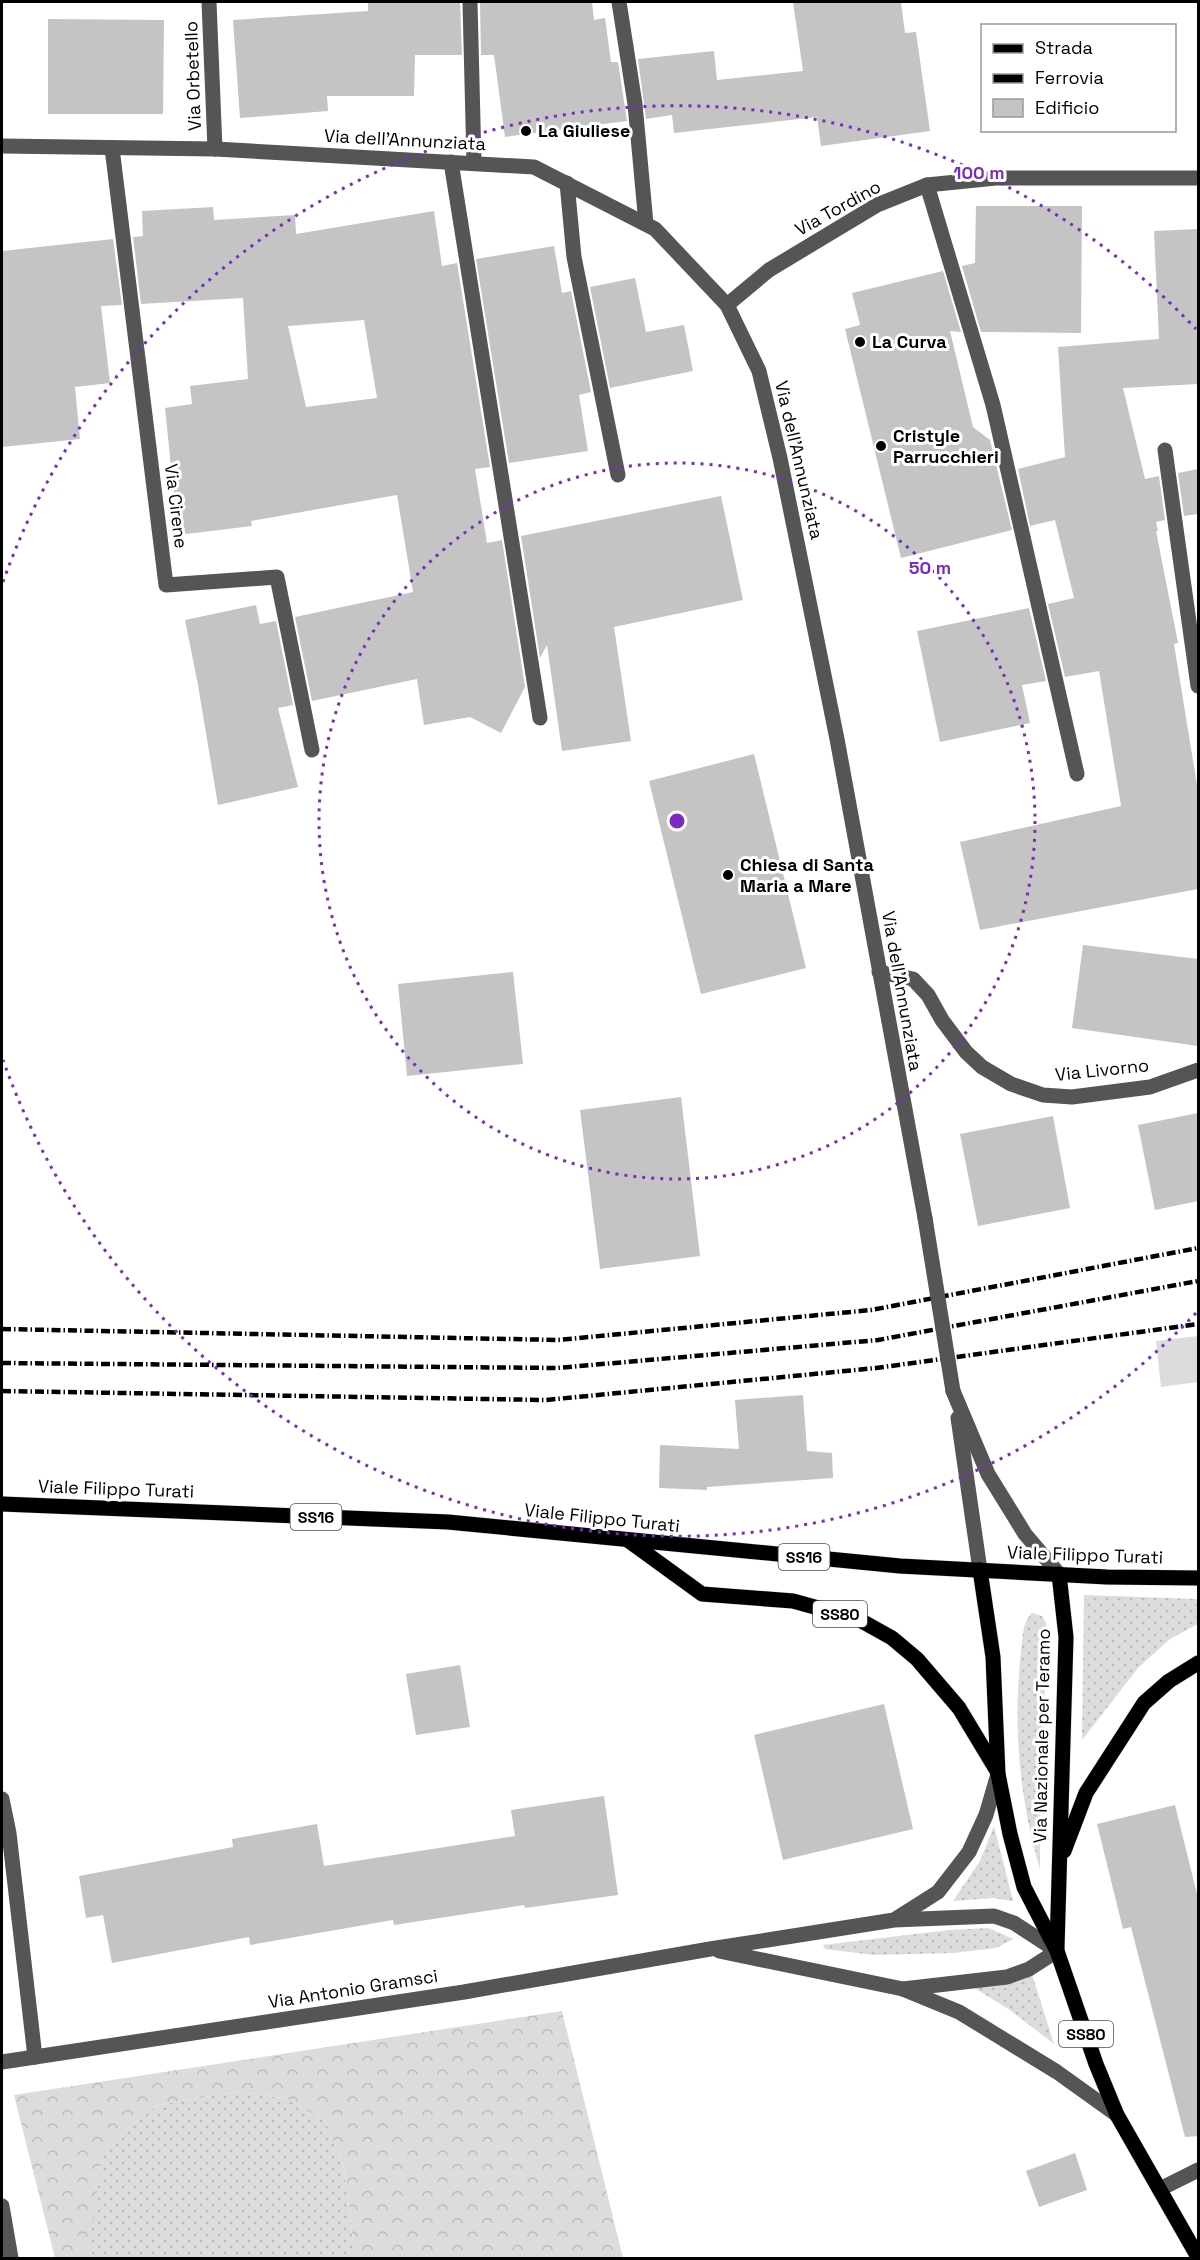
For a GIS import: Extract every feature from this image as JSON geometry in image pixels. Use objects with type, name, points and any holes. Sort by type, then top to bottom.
[{"type":"main road","name":"Viale Filippo Turati","points":[[2,1504],[448,1522],[900,1566],[1198,1578]]},
{"type":"main road","name":"Via Nazionale per Teramo","points":[[629,1541],[702,1594],[793,1601],[858,1619],[892,1638],[917,1659],[959,1708],[998,1774]]},
{"type":"main road","name":"Via Nazionale per Teramo","points":[[980,1570],[993,1657],[998,1774],[1024,1887],[1057,1951],[1096,2064],[1117,2115],[1198,2257]]},
{"type":"main road","name":"Via Nazionale per Teramo","points":[[1057,1951],[1066,1637],[1059,1574]]},
{"type":"main road","name":"Via Nazionale per Teramo","points":[[1059,1862],[1086,1793],[1144,1703],[1169,1681],[1198,1663]]},
{"type":"street","name":"Via Orbetello","points":[[209,2],[215,149]]},
{"type":"street","points":[[470,2],[474,163]]},
{"type":"street","points":[[619,2],[635,104],[646,224]]},
{"type":"street","name":"Via dell'Annunziata","points":[[2,146],[215,149],[534,167],[656,229],[727,305],[759,371],[780,458],[837,739],[925,1218],[980,1570]]},
{"type":"street","name":"Via Cirene","points":[[112,148],[166,585],[277,577],[312,750]]},
{"type":"street","points":[[451,162],[540,718]]},
{"type":"street","name":"Via Tordino","points":[[727,305],[769,270],[877,205],[927,185],[996,178],[1198,178]]},
{"type":"street","points":[[567,183],[574,257],[618,475]]},
{"type":"street","points":[[927,185],[993,405],[1077,774]]},
{"type":"street","points":[[1165,450],[1198,686]]},
{"type":"street","name":"Via Livorno","points":[[879,972],[913,979],[928,995],[942,1020],[966,1052],[982,1068],[1011,1084],[1043,1095],[1072,1097],[1150,1087],[1198,1070]]},
{"type":"street","name":"Via dell'Annunziata","points":[[953,1391],[987,1474],[1025,1534],[1059,1574]]},
{"type":"street","name":"Via Antonio Gramsci","points":[[894,1920],[938,1892],[969,1852],[986,1815],[998,1774]]},
{"type":"street","points":[[2,1799],[9,1833],[35,2057]]},
{"type":"street","name":"Via Antonio Gramsci","points":[[2,2062],[464,1992],[894,1920],[994,1916],[1014,1923],[1057,1951],[1029,1969],[1007,1977],[903,1989]]},
{"type":"street","name":"Via Antonio Gramsci","points":[[710,1949],[903,1989],[958,2012],[1006,2039],[1117,2115]]},
{"type":"street","points":[[1160,2189],[1198,2170]]},
{"type":"street","points":[[2,2206],[11,2259]]},
{"type":"green space","points":[[1198,1336],[1198,1382],[1161,1387],[1156,1341]]},
{"type":"green space","points":[[1084,1595],[1198,1599],[1198,1624],[1170,1639],[1138,1668],[1082,1740]]},
{"type":"green space","points":[[1032,1613],[1042,1616],[1046,1623],[1047,1638],[1040,1804],[1040,1869],[1027,1816],[1018,1734],[1019,1679],[1023,1636],[1026,1621]]},
{"type":"green space","points":[[994,1826],[1013,1901],[993,1898],[953,1901],[980,1861]]},
{"type":"green space","points":[[988,1928],[1014,1939],[996,1948],[952,1953],[874,1955],[825,1949],[823,1945],[949,1930]]},
{"type":"green space","points":[[1031,1971],[1054,2044],[1010,2010],[971,1986]]},
{"type":"green space","points":[[562,2011],[623,2258],[355,2258],[344,2168],[326,2122],[288,2099],[239,2091],[158,2105],[103,2150],[91,2235],[92,2258],[55,2258],[14,2095]]},
{"type":"green space","points":[[239,2091],[288,2099],[326,2122],[344,2168],[355,2258],[92,2258],[90,2235],[103,2150],[158,2105]]},
{"type":"building","points":[[368,2],[460,2],[462,55],[415,55],[414,96],[327,96],[328,111],[240,118],[233,20],[368,11]]},
{"type":"building","points":[[480,2],[592,2],[594,20],[605,18],[611,62],[618,62],[627,121],[505,137],[494,55],[481,55]]},
{"type":"building","points":[[793,2],[901,2],[905,33],[916,32],[930,131],[821,146],[817,117],[674,133],[672,115],[646,119],[638,59],[714,51],[717,80],[803,71]]},
{"type":"building","points":[[48,19],[164,20],[163,114],[48,114]]},
{"type":"building","points":[[976,206],[1082,206],[1081,333],[981,332],[962,266],[975,263]]},
{"type":"building","points":[[213,207],[214,220],[295,215],[296,234],[434,211],[442,266],[457,263],[490,467],[475,469],[487,543],[502,540],[525,687],[501,733],[470,717],[424,725],[417,679],[312,701],[295,617],[413,592],[397,495],[251,521],[252,526],[178,535],[165,408],[192,404],[190,386],[248,379],[243,298],[141,304],[133,237],[143,236],[142,211]],"holes":[[[364,320],[377,398],[306,407],[288,326]]]},
{"type":"building","points":[[1198,229],[1198,384],[1123,388],[1145,479],[1159,476],[1165,520],[1156,522],[1158,531],[1156,531],[1178,643],[1174,644],[1198,791],[1198,889],[980,930],[960,842],[1121,806],[1099,671],[1065,677],[1048,604],[1074,598],[1055,520],[1030,526],[1018,469],[1065,457],[1058,347],[1159,339],[1154,231]]},
{"type":"building","points":[[113,239],[122,305],[101,306],[110,383],[75,387],[80,439],[2,447],[2,251]]},
{"type":"building","points":[[554,246],[562,293],[571,291],[591,392],[579,395],[588,451],[509,463],[476,259]]},
{"type":"building","points":[[943,271],[961,332],[950,331],[973,427],[990,440],[1012,530],[901,558],[845,329],[860,325],[852,293]]},
{"type":"building","points":[[635,278],[646,332],[684,325],[693,371],[610,388],[590,287]]},
{"type":"building","points":[[1198,469],[1198,514],[1184,516],[1178,473]]},
{"type":"building","points":[[721,496],[743,600],[614,627],[631,741],[562,751],[547,645],[540,658],[521,536]]},
{"type":"building","points":[[256,605],[260,624],[276,621],[293,705],[278,708],[298,787],[218,805],[185,620]]},
{"type":"building","points":[[1029,608],[1046,681],[1022,685],[1030,723],[940,742],[917,631]]},
{"type":"building","name":"Chiesa di Santa Maria a Mare","points":[[754,754],[806,968],[701,994],[649,781]]},
{"type":"building","points":[[1083,945],[1198,959],[1198,1046],[1072,1028]]},
{"type":"building","points":[[513,972],[523,1064],[407,1076],[398,984]]},
{"type":"building","points":[[681,1097],[700,1256],[600,1269],[580,1110]]},
{"type":"building","points":[[1198,1113],[1198,1201],[1155,1210],[1138,1125]]},
{"type":"building","points":[[1053,1116],[1070,1208],[978,1226],[960,1134]]},
{"type":"building","points":[[803,1395],[807,1451],[832,1453],[833,1478],[707,1487],[707,1490],[659,1488],[660,1445],[739,1449],[735,1400]]},
{"type":"building","points":[[460,1665],[470,1727],[416,1735],[406,1674]]},
{"type":"building","points":[[884,1704],[913,1829],[783,1860],[754,1735]]},
{"type":"building","points":[[604,1796],[618,1895],[525,1908],[524,1905],[394,1925],[393,1920],[250,1945],[249,1937],[112,1963],[103,1915],[86,1918],[79,1876],[233,1847],[232,1839],[317,1824],[324,1866],[515,1836],[511,1810]]},
{"type":"building","points":[[1175,1805],[1198,1898],[1198,2136],[1185,2137],[1131,1927],[1123,1929],[1097,1824]]},
{"type":"building","points":[[1075,2153],[1087,2190],[1039,2207],[1026,2171]]},
{"type":"railway","points":[[2,1329],[558,1340],[871,1310],[1198,1248]]},
{"type":"railway","points":[[2,1363],[557,1368],[878,1340],[1198,1281]]},
{"type":"railway","points":[[2,1391],[546,1400],[876,1368],[1198,1324]]},
{"type":"place","name":"La Giuliese","points":[[526,131]]},
{"type":"place","name":"La Curva","points":[[860,342]]},
{"type":"place","name":"Cristyle Parrucchieri","points":[[881,446]]},
{"type":"place","name":"Chiesa di Santa Maria a Mare","points":[[728,875]]}]
